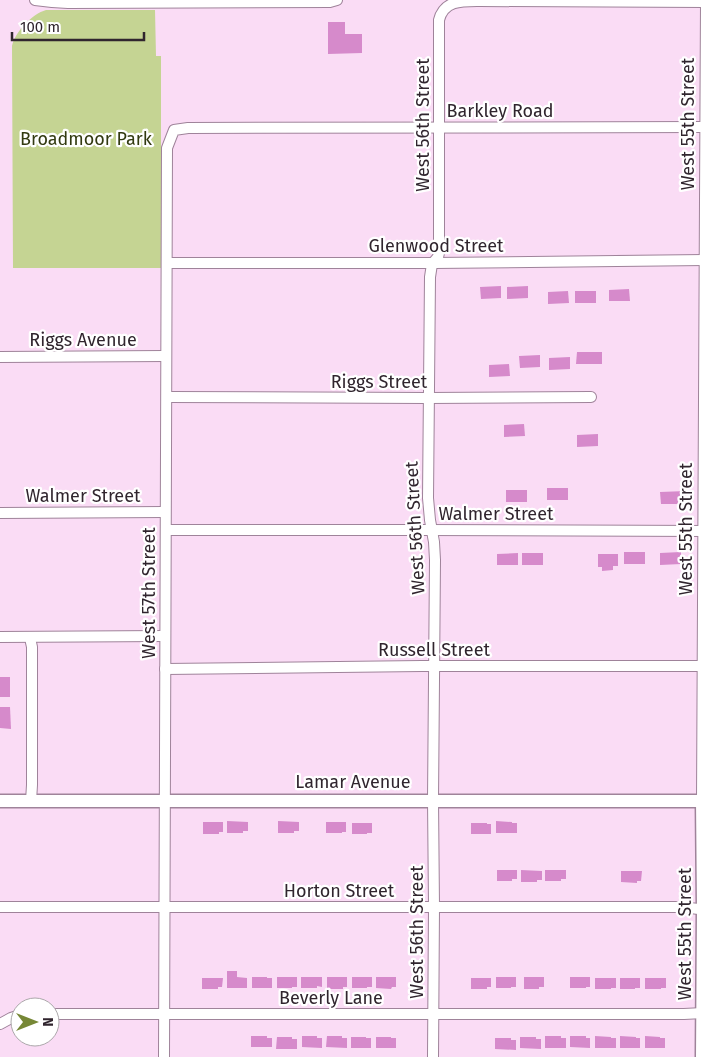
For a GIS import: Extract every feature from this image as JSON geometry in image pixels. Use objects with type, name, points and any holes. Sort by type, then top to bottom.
[{"type":"street","points":[[35,0],[57,3],[94,3],[330,2],[337,0]]},
{"type":"street","name":"West 56th Street","points":[[433,1057],[435,666],[434,546],[428,498],[428,398],[430,277],[431,268],[438,253],[439,20],[442,11],[449,4],[456,1],[706,2]]},
{"type":"street","name":"West 55th Street","points":[[702,1057],[705,910],[703,666],[706,395],[706,2]]},
{"type":"street","name":"Barkley Road","points":[[174,130],[188,128],[706,127]]},
{"type":"street","name":"West 57th Street","points":[[164,1057],[167,148],[174,130]]},
{"type":"street","name":"Glenwood Street","points":[[168,263],[705,260]]},
{"type":"street","name":"Riggs Avenue","points":[[0,357],[166,356]]},
{"type":"street","name":"Riggs Street","points":[[167,397],[591,397]]},
{"type":"street","name":"Walmer Street","points":[[0,513],[166,512]]},
{"type":"street","name":"Walmer Street","points":[[166,530],[705,531]]},
{"type":"street","points":[[0,638],[165,636]]},
{"type":"street","points":[[30,638],[32,646],[31,801]]},
{"type":"street","name":"Russell Street","points":[[165,669],[703,666]]},
{"type":"street","name":"Lamar Avenue","points":[[0,801],[704,801]]},
{"type":"street","name":"Horton Street","points":[[0,907],[682,907],[705,910]]},
{"type":"street","name":"Beverly Lane","points":[[60,1014],[703,1013]]},
{"type":"green space","name":"Broadmoor Park","points":[[46,10],[155,10],[156,56],[161,56],[161,268],[13,268],[12,46],[25,24],[35,15]]},
{"type":"building","points":[[328,22],[345,22],[345,34],[362,34],[362,53],[328,54]]},
{"type":"building","points":[[501,286],[501,298],[481,299],[480,287]]},
{"type":"building","points":[[528,286],[528,298],[507,299],[507,287]]},
{"type":"building","points":[[629,289],[630,301],[609,301],[609,290]]},
{"type":"building","points":[[568,291],[569,303],[548,304],[548,292]]},
{"type":"building","points":[[575,291],[596,291],[596,303],[575,303]]},
{"type":"building","points":[[577,352],[602,352],[602,364],[576,364]]},
{"type":"building","points":[[540,355],[540,367],[520,368],[519,356]]},
{"type":"building","points":[[570,357],[570,369],[549,370],[549,358]]},
{"type":"building","points":[[509,364],[510,376],[489,377],[489,365]]},
{"type":"building","points":[[524,424],[525,436],[504,437],[504,425]]},
{"type":"building","points":[[598,434],[598,446],[577,447],[577,435]]},
{"type":"building","points":[[547,488],[568,488],[568,500],[547,500]]},
{"type":"building","points":[[506,490],[527,490],[527,502],[506,502]]},
{"type":"building","points":[[686,491],[686,504],[661,504],[660,492]]},
{"type":"building","points":[[624,552],[645,552],[645,564],[624,564]]},
{"type":"building","points":[[681,552],[681,564],[660,565],[660,553]]},
{"type":"building","points":[[518,553],[518,565],[497,565],[497,554]]},
{"type":"building","points":[[522,553],[543,553],[543,565],[522,565]]},
{"type":"building","points":[[598,554],[618,554],[618,566],[613,566],[613,570],[602,571],[602,567],[598,567]]},
{"type":"building","points":[[0,677],[10,677],[10,697],[0,697]]},
{"type":"building","points":[[0,707],[10,707],[11,729],[0,728]]},
{"type":"building","points":[[227,821],[248,822],[248,831],[243,831],[243,833],[227,833]]},
{"type":"building","points":[[278,821],[299,822],[299,831],[294,831],[294,833],[278,833]]},
{"type":"building","points":[[496,821],[517,823],[517,833],[496,833]]},
{"type":"building","points":[[203,822],[223,822],[223,832],[219,832],[219,834],[203,834]]},
{"type":"building","points":[[326,822],[346,822],[346,832],[326,833]]},
{"type":"building","points":[[352,823],[372,823],[372,833],[352,834]]},
{"type":"building","points":[[471,823],[491,824],[491,834],[471,834]]},
{"type":"building","points":[[497,870],[517,870],[517,879],[497,881]]},
{"type":"building","points":[[521,870],[542,871],[542,880],[537,880],[537,882],[521,882]]},
{"type":"building","points":[[545,870],[566,870],[566,879],[561,879],[561,881],[545,881]]},
{"type":"building","points":[[621,871],[642,871],[641,881],[637,881],[637,883],[621,882]]},
{"type":"building","points":[[227,971],[237,971],[237,977],[247,978],[247,988],[227,988]]},
{"type":"building","points":[[252,977],[272,978],[272,988],[252,988]]},
{"type":"building","points":[[277,977],[297,977],[297,987],[277,988]]},
{"type":"building","points":[[301,977],[322,977],[322,987],[301,988]]},
{"type":"building","points":[[327,977],[347,977],[347,987],[343,987],[343,989],[327,989]]},
{"type":"building","points":[[352,977],[372,977],[372,987],[352,988]]},
{"type":"building","points":[[376,977],[396,977],[396,987],[391,989],[376,988]]},
{"type":"building","points":[[496,977],[516,977],[516,987],[496,988]]},
{"type":"building","points":[[524,977],[544,977],[544,987],[524,989]]},
{"type":"building","points":[[570,977],[590,977],[590,987],[570,988]]},
{"type":"building","points":[[202,978],[223,978],[222,987],[218,987],[218,989],[202,989]]},
{"type":"building","points":[[471,978],[491,978],[491,987],[487,987],[487,989],[471,989]]},
{"type":"building","points":[[595,978],[616,978],[616,988],[595,989]]},
{"type":"building","points":[[620,978],[640,978],[640,988],[620,989]]},
{"type":"building","points":[[645,978],[666,978],[666,988],[645,989]]},
{"type":"building","points":[[251,1036],[267,1036],[267,1038],[272,1038],[272,1047],[251,1047]]},
{"type":"building","points":[[302,1036],[322,1038],[322,1048],[302,1047]]},
{"type":"building","points":[[327,1036],[347,1038],[347,1048],[326,1047]]},
{"type":"building","points":[[545,1036],[561,1036],[561,1038],[566,1038],[566,1048],[545,1048]]},
{"type":"building","points":[[570,1036],[586,1036],[586,1038],[590,1038],[590,1048],[570,1047]]},
{"type":"building","points":[[595,1036],[616,1038],[616,1048],[595,1048]]},
{"type":"building","points":[[620,1036],[640,1038],[640,1048],[620,1048]]},
{"type":"building","points":[[645,1036],[665,1038],[665,1048],[645,1048]]},
{"type":"building","points":[[277,1037],[297,1039],[297,1049],[276,1049]]},
{"type":"building","points":[[351,1037],[371,1038],[371,1048],[351,1048]]},
{"type":"building","points":[[376,1037],[396,1038],[396,1048],[376,1048]]},
{"type":"building","points":[[520,1037],[536,1037],[536,1039],[541,1039],[541,1049],[520,1048]]},
{"type":"building","points":[[495,1038],[511,1038],[511,1040],[516,1040],[516,1050],[495,1049]]}]
